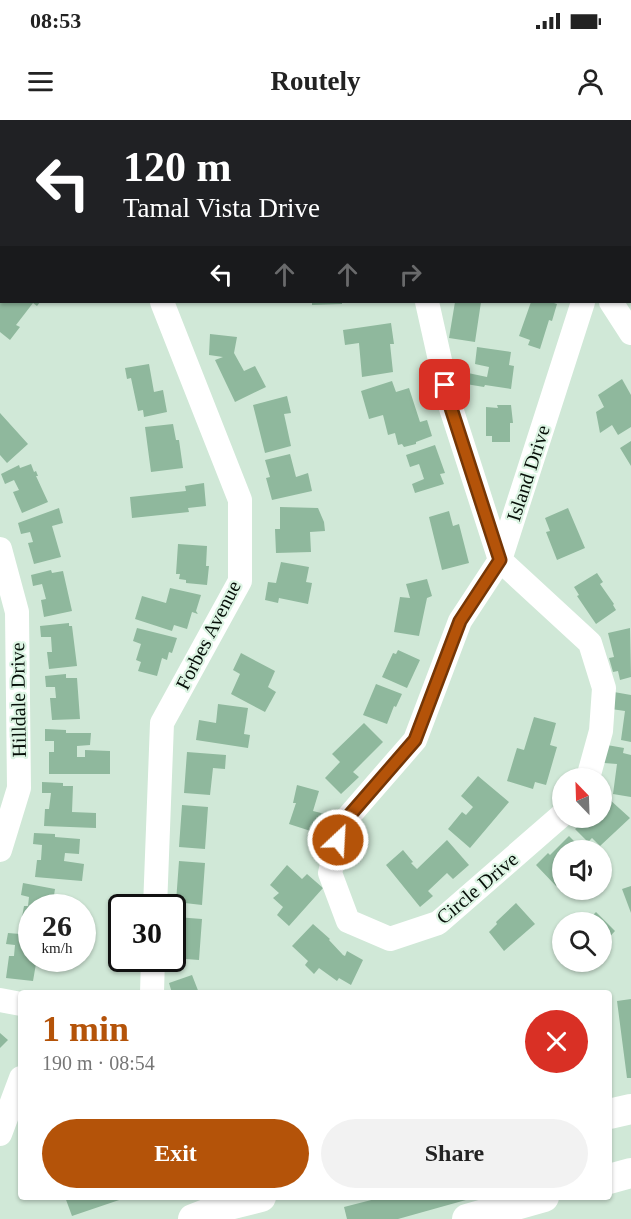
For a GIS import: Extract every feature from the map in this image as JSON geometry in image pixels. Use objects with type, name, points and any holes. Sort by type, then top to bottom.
[{"type":"main road","points":[[612,1113],[631,1109]]},
{"type":"main road","points":[[612,1178],[631,1173]]},
{"type":"main road","points":[[467,1219],[534,1200]]},
{"type":"main road","points":[[193,1219],[227,1201]]},
{"type":"street","name":"Forbes Avenue","points":[[156,894],[162,723],[240,581],[240,500],[162,303]]},
{"type":"street","points":[[427,303],[450,405],[500,560],[590,643],[604,688],[601,731],[591,768]]},
{"type":"street","name":"Island Drive","points":[[348,921],[330,873],[342,824],[415,740],[460,621],[500,560],[583,303]]},
{"type":"street","points":[[612,303],[631,333]]},
{"type":"street","name":"Hilldale Drive","points":[[0,549],[17,612],[19,788],[0,850]]},
{"type":"street","name":"Circle Drive","points":[[348,921],[390,939],[438,923],[552,823]]},
{"type":"street","points":[[151,990],[152,972]]},
{"type":"street","points":[[0,1000],[18,1003]]},
{"type":"street","points":[[0,1134],[18,1085]]},
{"type":"building","points":[[0,303],[33,303],[16,325],[20,327],[10,340],[0,332]]},
{"type":"building","points":[[312,303],[342,303],[342,304],[312,305]]},
{"type":"building","points":[[455,303],[481,303],[475,342],[449,338]]},
{"type":"building","points":[[531,303],[557,304],[552,321],[549,320],[540,349],[528,345],[530,340],[519,336]]},
{"type":"building","points":[[391,323],[394,344],[390,344],[393,372],[362,377],[359,343],[345,345],[343,330]]},
{"type":"building","points":[[210,334],[237,337],[234,353],[244,371],[255,366],[266,387],[235,402],[215,360],[223,357],[209,355]]},
{"type":"building","points":[[477,347],[511,352],[509,365],[514,366],[511,389],[466,384],[468,373],[487,377],[489,367],[475,364]]},
{"type":"building","points":[[149,364],[154,392],[163,390],[167,412],[144,417],[143,410],[138,411],[131,378],[127,379],[125,368]]},
{"type":"building","points":[[622,379],[631,395],[631,427],[618,435],[612,425],[600,433],[596,412],[604,407],[598,395]]},
{"type":"building","points":[[392,381],[396,392],[409,388],[420,422],[427,420],[432,436],[404,447],[402,444],[398,445],[395,433],[388,435],[383,415],[369,419],[361,391]]},
{"type":"building","points":[[287,396],[291,413],[284,414],[291,446],[265,453],[253,405]]},
{"type":"building","points":[[497,405],[511,405],[513,423],[510,423],[510,442],[492,442],[492,436],[486,436],[486,407],[498,408]]},
{"type":"building","points":[[0,413],[28,444],[7,463],[0,455]]},
{"type":"building","points":[[173,424],[176,440],[179,440],[183,468],[151,472],[145,427]]},
{"type":"building","points":[[631,441],[631,466],[620,448]]},
{"type":"building","points":[[435,445],[445,473],[440,474],[444,484],[415,493],[412,484],[424,479],[419,464],[410,467],[406,455]]},
{"type":"building","points":[[290,454],[296,477],[308,473],[312,491],[272,500],[266,478],[270,477],[265,460]]},
{"type":"building","points":[[31,464],[48,502],[22,513],[13,492],[19,490],[14,480],[5,484],[1,474],[19,465],[20,468]]},
{"type":"building","points":[[204,483],[206,506],[188,508],[189,512],[132,518],[130,497],[186,491],[185,486]]},
{"type":"building","points":[[280,507],[318,508],[325,531],[310,532],[311,552],[276,553],[275,529],[280,529]]},
{"type":"building","points":[[59,508],[63,523],[52,526],[61,557],[34,564],[28,543],[33,542],[30,532],[21,534],[18,523]]},
{"type":"building","points":[[568,508],[585,548],[557,560],[546,532],[550,531],[545,518]]},
{"type":"building","points":[[449,511],[453,526],[459,524],[469,563],[442,570],[429,517]]},
{"type":"building","points":[[178,544],[207,546],[206,566],[209,566],[207,585],[186,583],[186,580],[179,579],[180,574],[176,574]]},
{"type":"building","points":[[281,562],[309,567],[306,582],[312,583],[308,604],[279,598],[278,603],[265,600],[268,582],[276,583]]},
{"type":"building","points":[[51,570],[52,573],[63,571],[72,611],[44,617],[41,600],[46,599],[42,584],[33,586],[31,575]]},
{"type":"building","points":[[597,573],[603,582],[600,584],[616,610],[596,624],[577,596],[579,595],[574,587]]},
{"type":"building","points":[[427,579],[432,596],[427,598],[419,636],[394,632],[400,597],[410,598],[406,584]]},
{"type":"building","points":[[170,588],[201,595],[196,611],[198,614],[192,612],[187,629],[174,625],[172,631],[135,619],[142,596],[166,603]]},
{"type":"building","points":[[69,623],[69,626],[72,626],[77,666],[49,669],[47,652],[52,652],[51,637],[41,637],[40,626]]},
{"type":"building","points":[[137,628],[177,638],[167,660],[162,658],[157,676],[138,671],[141,662],[136,660],[141,644],[133,641]]},
{"type":"building","points":[[630,628],[631,677],[620,680],[618,671],[613,672],[609,658],[614,657],[608,633]]},
{"type":"building","points":[[398,650],[420,660],[407,688],[382,677],[393,653],[396,654]]},
{"type":"building","points":[[241,653],[275,671],[268,687],[276,692],[265,712],[231,694],[240,674],[233,670]]},
{"type":"building","points":[[66,674],[66,678],[77,678],[80,719],[52,720],[50,698],[56,698],[55,687],[46,687],[45,676]]},
{"type":"building","points":[[376,684],[402,694],[387,724],[363,715]]},
{"type":"building","points":[[614,692],[631,695],[631,742],[621,740],[625,711],[611,709]]},
{"type":"building","points":[[218,704],[248,708],[244,734],[250,735],[248,748],[196,740],[199,720],[216,723]]},
{"type":"building","points":[[534,717],[556,723],[550,745],[557,747],[546,785],[535,782],[533,789],[507,781],[517,748],[524,750]]},
{"type":"building","points":[[364,723],[383,742],[353,772],[359,777],[341,794],[325,778],[340,762],[332,754]]},
{"type":"building","points":[[45,729],[66,730],[66,733],[91,733],[90,745],[77,746],[77,757],[85,757],[85,750],[110,751],[110,774],[49,774],[49,752],[54,752],[54,741],[45,741]]},
{"type":"building","points":[[607,745],[624,748],[623,753],[631,755],[631,797],[613,794],[617,764],[604,763]]},
{"type":"building","points":[[187,752],[226,755],[225,769],[213,768],[210,795],[184,793]]},
{"type":"building","points":[[478,776],[509,802],[470,848],[448,829],[462,812],[466,815],[473,807],[461,796]]},
{"type":"building","points":[[42,782],[73,786],[72,812],[96,813],[96,828],[44,826],[45,809],[49,809],[51,793],[42,793]]},
{"type":"building","points":[[297,785],[319,791],[313,811],[325,814],[320,834],[289,824],[296,803],[293,803]]},
{"type":"building","points":[[612,802],[630,818],[606,840],[592,838],[586,840],[575,829],[612,828]]},
{"type":"building","points":[[182,805],[208,807],[205,849],[179,847]]},
{"type":"building","points":[[34,833],[80,839],[79,854],[65,853],[64,861],[84,864],[82,881],[35,877],[37,860],[41,860],[42,845],[33,844]]},
{"type":"building","points":[[447,840],[469,865],[453,879],[447,873],[428,891],[433,896],[420,907],[386,865],[403,850],[417,869]]},
{"type":"building","points":[[548,853],[550,855],[552,853],[552,882],[536,865]]},
{"type":"building","points":[[179,861],[205,863],[202,905],[186,903],[186,894],[177,894]]},
{"type":"building","points":[[287,865],[302,879],[307,874],[323,888],[289,926],[277,915],[283,907],[273,898],[279,893],[270,885]]},
{"type":"building","points":[[23,883],[55,889],[54,894],[21,894]]},
{"type":"building","points":[[631,886],[631,913],[622,889]]},
{"type":"building","points":[[516,903],[535,924],[504,951],[489,932]]},
{"type":"building","points":[[186,918],[202,919],[199,960],[186,959]]},
{"type":"building","points":[[313,924],[343,955],[345,956],[347,951],[363,960],[351,985],[339,978],[337,981],[319,968],[314,974],[305,965],[308,961],[292,946]]},
{"type":"building","points":[[8,933],[18,934],[18,972],[35,972],[33,981],[6,978],[9,956],[14,956],[15,945],[6,944]]},
{"type":"building","points":[[192,975],[198,990],[171,990],[169,983]]},
{"type":"building","points":[[631,999],[631,1078],[627,1078],[617,1001]]},
{"type":"building","points":[[0,1033],[8,1040],[0,1048]]},
{"type":"building","points":[[66,1200],[119,1200],[72,1216]]},
{"type":"building","points":[[371,1200],[466,1200],[398,1219],[347,1219],[344,1207]]},
{"type":"route","points":[[338,840],[342,824],[415,740],[460,621],[500,560],[445,385]]}]
